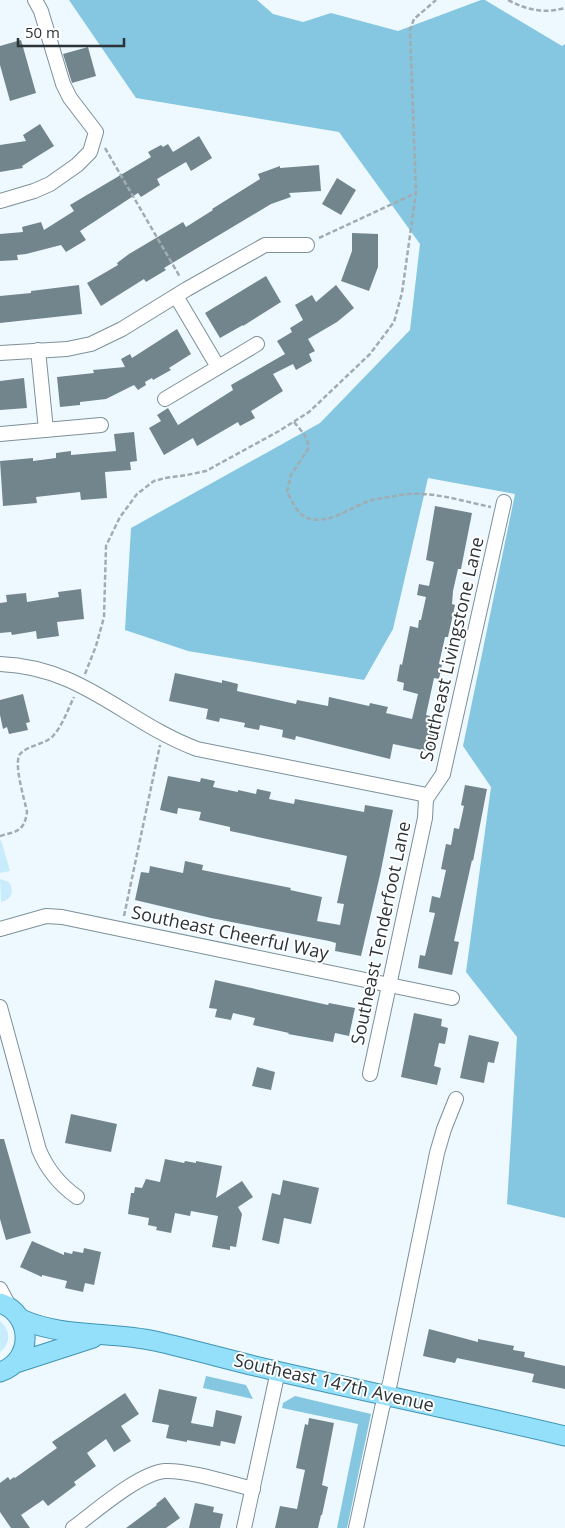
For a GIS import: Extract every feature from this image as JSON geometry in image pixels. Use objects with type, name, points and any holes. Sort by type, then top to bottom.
[{"type":"main road","name":"Southeast 147th Avenue","points":[[10,1310],[49,1329],[154,1341],[565,1436]]},
{"type":"main road","points":[[8,1367],[24,1350],[26,1342],[26,1334],[10,1310]]},
{"type":"main road","name":"Southeast 147th Avenue","points":[[8,1367],[50,1351],[101,1336]]},
{"type":"street","points":[[0,201],[50,184],[90,152],[96,132],[70,98],[63,84],[36,0]]},
{"type":"street","points":[[0,353],[67,349],[91,344],[122,329],[182,292],[265,245],[307,245]]},
{"type":"street","points":[[182,292],[218,367]]},
{"type":"street","points":[[165,399],[257,344]]},
{"type":"street","points":[[38,350],[46,430]]},
{"type":"street","points":[[0,434],[101,425]]},
{"type":"street","name":"Southeast Livingstone Lane","points":[[426,799],[443,774],[503,506]]},
{"type":"street","points":[[0,664],[44,670],[80,685],[119,706],[162,733],[197,749],[422,794],[426,799]]},
{"type":"street","name":"Southeast Tenderfoot Lane","points":[[370,1074],[425,818],[426,799]]},
{"type":"street","name":"Southeast Cheerful Way","points":[[0,929],[37,918],[53,916],[452,998]]},
{"type":"street","points":[[0,1007],[39,1150],[50,1171],[77,1197]]},
{"type":"street","points":[[356,1528],[382,1408],[390,1383],[437,1152],[456,1099]]},
{"type":"street","points":[[0,1289],[10,1310]]},
{"type":"street","points":[[244,1528],[278,1371]]},
{"type":"street","points":[[73,1528],[131,1485],[148,1476],[164,1471],[181,1472],[253,1488]]},
{"type":"path","points":[[0,836],[24,827],[27,812],[18,767],[18,756],[20,753],[53,736],[80,685],[96,646],[104,617],[106,546],[120,517],[137,494],[154,482],[165,478],[206,471],[310,412],[370,354],[394,322],[402,293],[416,192],[410,30],[414,19],[436,0]]},
{"type":"path","points":[[508,0],[523,8],[537,11],[548,12],[565,8]]},
{"type":"path","points":[[96,132],[182,292]]},
{"type":"path","points":[[307,245],[326,234],[416,192]]},
{"type":"path","points":[[294,422],[307,437],[308,450],[292,475],[287,492],[300,513],[309,519],[317,520],[333,517],[369,501],[402,495],[422,494],[503,506]]},
{"type":"path","points":[[121,930],[162,733]]},
{"type":"shaded area","points":[[69,0],[257,0],[273,14],[303,22],[331,13],[398,31],[485,0],[562,46],[565,44],[565,1218],[507,1204],[517,1037],[466,972],[491,787],[463,746],[515,494],[428,478],[393,629],[364,680],[188,651],[125,630],[131,528],[320,423],[410,330],[420,244],[339,132],[136,98]]},
{"type":"shaded area","points":[[0,841],[10,871],[0,873]]},
{"type":"shaded area","points":[[0,879],[9,882],[12,889],[10,897],[1,902]]},
{"type":"shaded area","points":[[0,1321],[8,1333],[8,1341],[0,1352]]},
{"type":"shaded area","points":[[206,1376],[246,1385],[253,1399],[203,1388]]},
{"type":"shaded area","points":[[295,1396],[371,1414],[347,1528],[337,1528],[358,1424],[282,1408],[283,1403]]},
{"type":"building","points":[[21,40],[36,93],[10,101],[0,65],[0,46]]},
{"type":"building","points":[[88,47],[96,76],[72,83],[63,54]]},
{"type":"building","points":[[40,124],[54,146],[22,166],[23,168],[0,172],[0,145],[26,141],[23,135]]},
{"type":"building","points":[[199,136],[212,158],[191,171],[186,162],[157,179],[160,185],[141,197],[138,193],[80,231],[86,240],[66,252],[61,245],[17,255],[18,260],[0,261],[0,234],[23,232],[22,227],[41,222],[44,230],[74,211],[70,205],[151,157],[148,152],[161,145],[163,147],[168,144],[173,152]]},
{"type":"building","points":[[319,165],[321,191],[289,193],[291,197],[271,204],[164,268],[166,270],[146,282],[144,279],[101,306],[87,283],[118,265],[117,263],[129,254],[183,222],[186,227],[213,210],[260,179],[258,174],[280,166],[280,168]]},
{"type":"building","points":[[337,178],[356,190],[341,215],[322,204]]},
{"type":"building","points":[[352,233],[378,234],[378,267],[369,291],[341,281],[352,251]]},
{"type":"building","points":[[266,276],[281,302],[220,338],[205,313]]},
{"type":"building","points":[[79,285],[82,314],[0,323],[0,296]]},
{"type":"building","points":[[336,285],[354,308],[337,322],[308,339],[315,351],[309,354],[312,361],[296,370],[293,364],[273,374],[283,391],[251,411],[255,418],[240,426],[238,422],[197,446],[193,438],[164,455],[149,428],[161,421],[157,415],[168,408],[178,425],[233,390],[231,385],[285,354],[277,341],[292,332],[290,328],[303,320],[295,305],[312,295],[316,302]]},
{"type":"building","points":[[177,329],[191,354],[169,368],[171,370],[153,380],[152,378],[145,382],[146,385],[138,390],[134,385],[106,399],[60,407],[57,377],[94,373],[93,370],[125,367],[121,359],[130,354],[132,358]]},
{"type":"building","points":[[24,378],[27,408],[0,410],[0,381]]},
{"type":"building","points":[[134,432],[137,461],[130,462],[131,470],[105,472],[107,498],[81,500],[80,492],[36,497],[37,503],[3,506],[0,461],[33,458],[33,461],[56,458],[56,453],[71,451],[71,455],[116,451],[114,434]]},
{"type":"building","points":[[435,506],[472,513],[461,569],[458,569],[453,591],[452,604],[455,605],[448,637],[445,637],[439,664],[442,665],[439,679],[434,678],[426,715],[430,716],[429,723],[437,725],[431,752],[393,744],[390,759],[296,736],[295,740],[282,737],[283,730],[260,725],[259,730],[244,727],[245,723],[220,718],[219,722],[206,719],[208,709],[169,701],[175,673],[222,683],[222,680],[238,684],[237,691],[296,704],[297,700],[328,706],[329,697],[369,706],[370,703],[388,707],[386,713],[412,719],[418,694],[403,690],[404,683],[397,681],[410,626],[418,628],[419,620],[421,620],[426,597],[417,595],[419,584],[429,586],[434,562],[426,560]]},
{"type":"building","points":[[81,589],[84,619],[57,622],[59,636],[37,639],[36,631],[12,635],[11,632],[0,633],[0,603],[7,602],[6,595],[26,593],[27,602],[59,597],[58,592]]},
{"type":"building","points":[[23,694],[30,722],[26,723],[28,730],[9,734],[7,727],[3,729],[0,715],[0,700]]},
{"type":"building","points":[[168,776],[200,782],[201,778],[215,781],[213,787],[238,792],[238,790],[256,794],[257,789],[271,792],[269,799],[294,804],[295,799],[364,812],[365,805],[393,810],[361,956],[335,951],[336,943],[329,941],[211,918],[135,900],[141,872],[149,873],[150,866],[183,873],[185,861],[203,865],[202,870],[291,888],[290,890],[322,897],[317,921],[340,925],[344,904],[337,903],[347,856],[230,831],[230,827],[199,820],[201,812],[178,808],[177,814],[160,810]]},
{"type":"building","points":[[465,785],[487,789],[473,861],[454,941],[459,942],[452,975],[418,968],[420,955],[425,956],[435,913],[429,912],[432,896],[440,898],[446,870],[441,869],[446,844],[451,845],[454,828],[459,829],[464,806],[461,805]]},
{"type":"building","points":[[215,980],[328,1005],[329,1003],[355,1008],[349,1036],[335,1033],[333,1042],[288,1034],[253,1025],[255,1018],[233,1013],[231,1020],[215,1017],[217,1009],[209,1008]]},
{"type":"building","points":[[414,1013],[442,1019],[441,1026],[448,1028],[445,1044],[439,1043],[434,1066],[441,1068],[437,1085],[401,1077]]},
{"type":"building","points":[[469,1035],[499,1042],[494,1063],[488,1062],[484,1083],[460,1078]]},
{"type":"building","points":[[257,1067],[275,1072],[271,1090],[252,1086]]},
{"type":"building","points":[[71,1114],[117,1124],[111,1152],[65,1143]]},
{"type":"building","points":[[0,1139],[4,1139],[31,1233],[6,1240],[0,1219]]},
{"type":"building","points":[[165,1159],[184,1163],[185,1161],[196,1163],[196,1161],[222,1166],[216,1198],[242,1181],[253,1197],[238,1207],[242,1214],[236,1247],[230,1246],[230,1250],[212,1247],[218,1216],[191,1211],[190,1216],[175,1213],[171,1233],[156,1230],[157,1227],[148,1225],[149,1218],[128,1214],[131,1193],[134,1193],[135,1187],[142,1188],[146,1179],[160,1182]]},
{"type":"building","points":[[283,1180],[319,1188],[311,1224],[284,1218],[279,1244],[262,1240],[272,1193],[280,1195]]},
{"type":"building","points":[[32,1241],[64,1255],[64,1252],[72,1254],[73,1251],[83,1253],[84,1248],[101,1252],[94,1285],[85,1283],[83,1292],[65,1288],[67,1281],[42,1275],[42,1277],[20,1267]]},
{"type":"building","points":[[429,1329],[478,1342],[478,1339],[514,1346],[513,1350],[525,1352],[524,1357],[565,1366],[565,1389],[532,1382],[534,1374],[457,1358],[455,1363],[423,1356]]},
{"type":"building","points":[[159,1389],[197,1397],[191,1423],[213,1427],[216,1410],[242,1416],[235,1444],[221,1441],[220,1446],[166,1438],[169,1425],[152,1422]]},
{"type":"building","points":[[125,1393],[139,1414],[121,1426],[131,1441],[114,1452],[106,1439],[87,1453],[96,1466],[74,1482],[76,1485],[48,1506],[43,1500],[21,1515],[30,1528],[11,1528],[0,1512],[0,1483],[8,1477],[10,1480],[15,1478],[57,1448],[52,1442]]},
{"type":"building","points":[[309,1418],[334,1423],[322,1485],[328,1487],[318,1528],[275,1528],[280,1506],[297,1509],[305,1470],[296,1468],[305,1424],[308,1425]]},
{"type":"building","points":[[165,1497],[180,1518],[166,1528],[126,1528],[157,1505]]},
{"type":"building","points":[[195,1503],[214,1507],[213,1512],[223,1514],[220,1528],[189,1528]]}]
